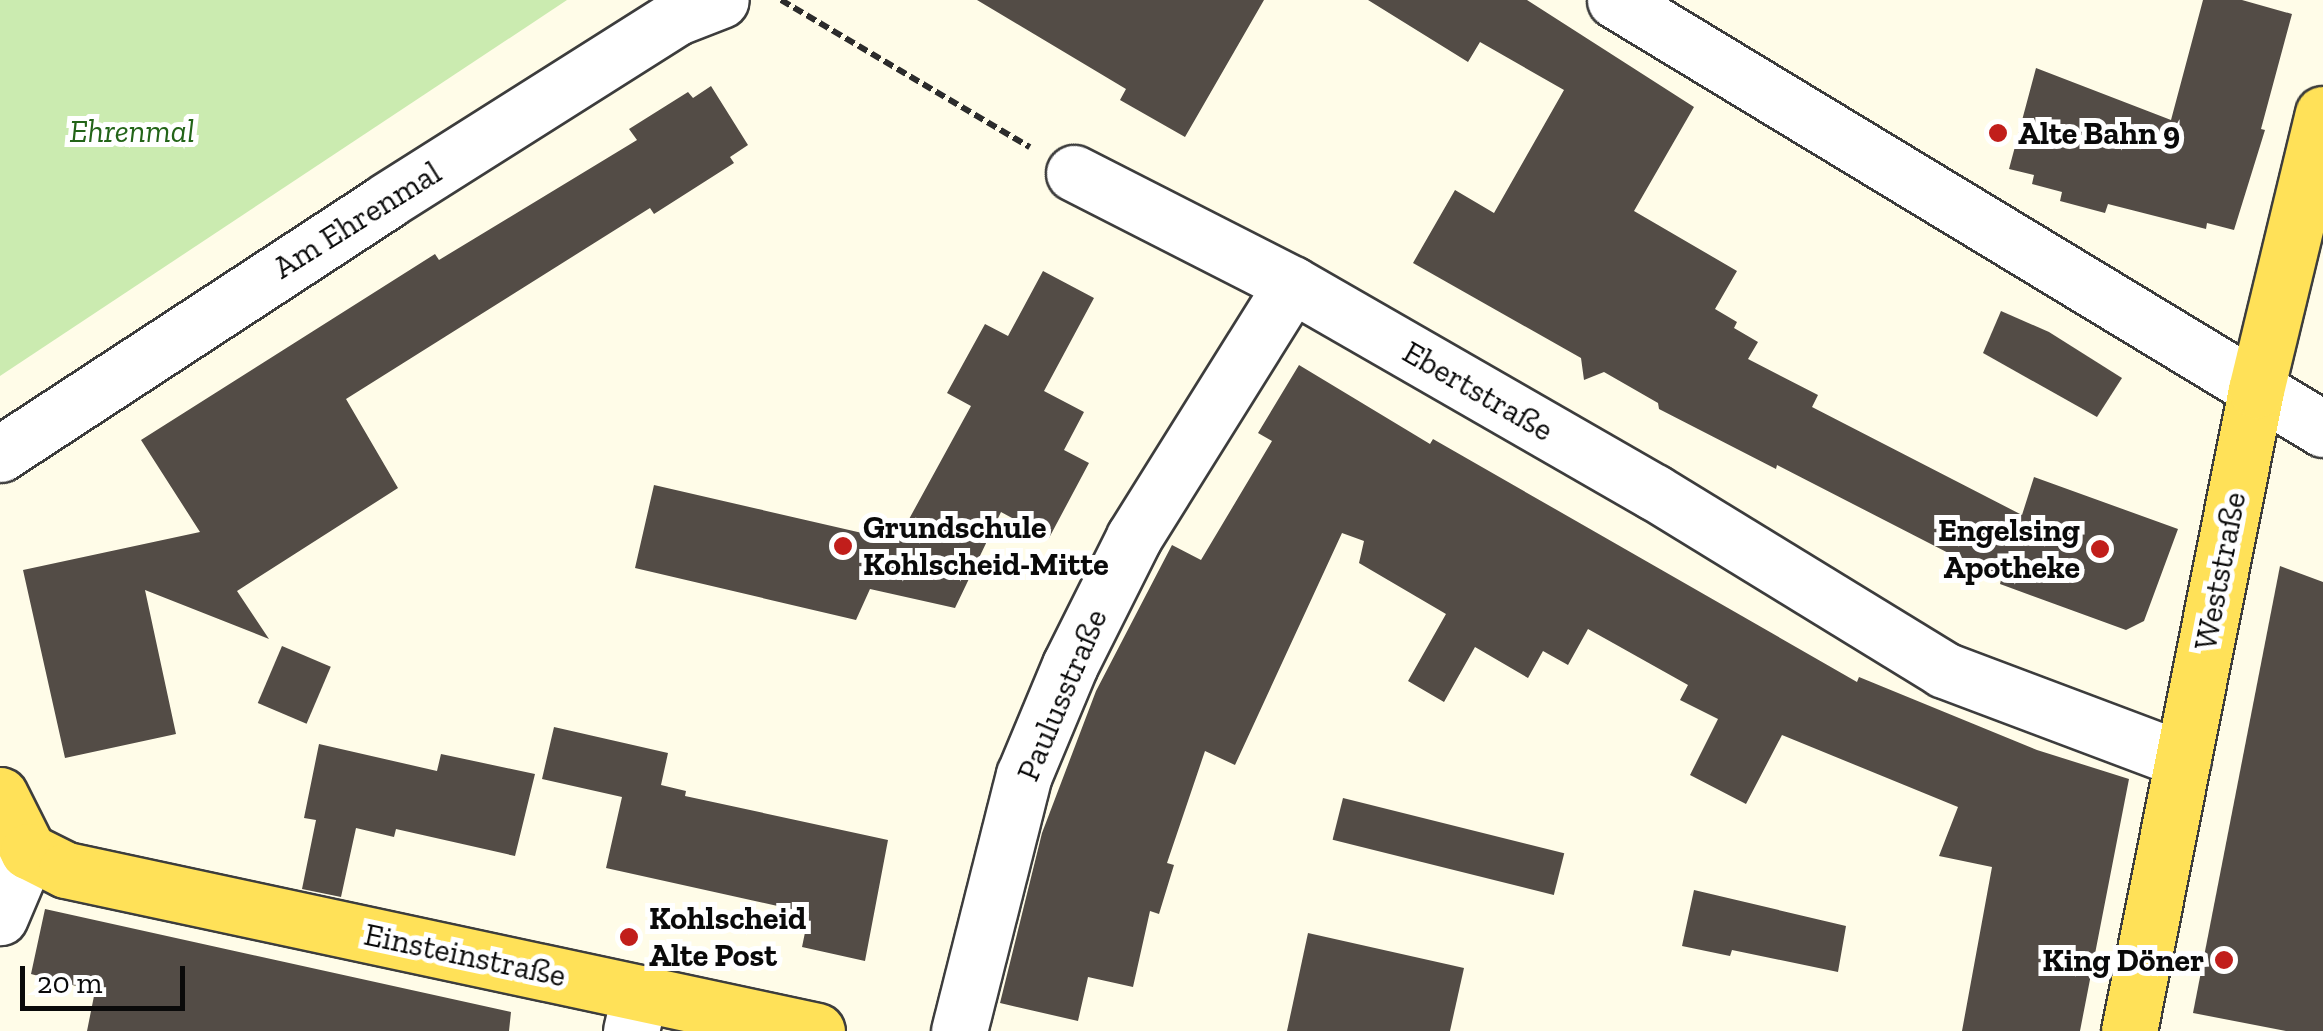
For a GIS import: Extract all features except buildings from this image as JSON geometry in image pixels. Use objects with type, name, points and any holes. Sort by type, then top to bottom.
[{"type":"main road","name":"Weststraße","points":[[2129,1031],[2256,390],[2323,114]]},
{"type":"main road","points":[[0,795],[14,846]]},
{"type":"main road","name":"Einsteinstraße","points":[[14,846],[66,870],[636,1012],[817,1031]]},
{"type":"street","name":"Am Ehrenmal","points":[[0,454],[369,211],[675,18],[721,0]]},
{"type":"street","points":[[1615,0],[2323,429]]},
{"type":"street","name":"Ebertstraße","points":[[1074,172],[1292,284],[1654,492],[1944,670],[2183,760]]},
{"type":"street","name":"Paulusstraße","points":[[959,1031],[1024,775],[1070,664],[1134,537],[1292,284]]},
{"type":"street","points":[[0,918],[14,846]]},
{"type":"path","points":[[781,0],[1074,172]]},
{"type":"green space","name":"Ehrenmal","points":[[0,0],[567,0],[0,376]]},
{"type":"place","name":"Alte Bahn 9","points":[[1998,133]]},
{"type":"place","name":"Grundschule Kohlscheid-Mitte","points":[[843,546]]},
{"type":"place","name":"Engelsing Apotheke","points":[[2100,549]]},
{"type":"place","name":"Kohlscheid Alte Post","points":[[629,937]]},
{"type":"place","name":"King Döner","points":[[2224,960]]}]
